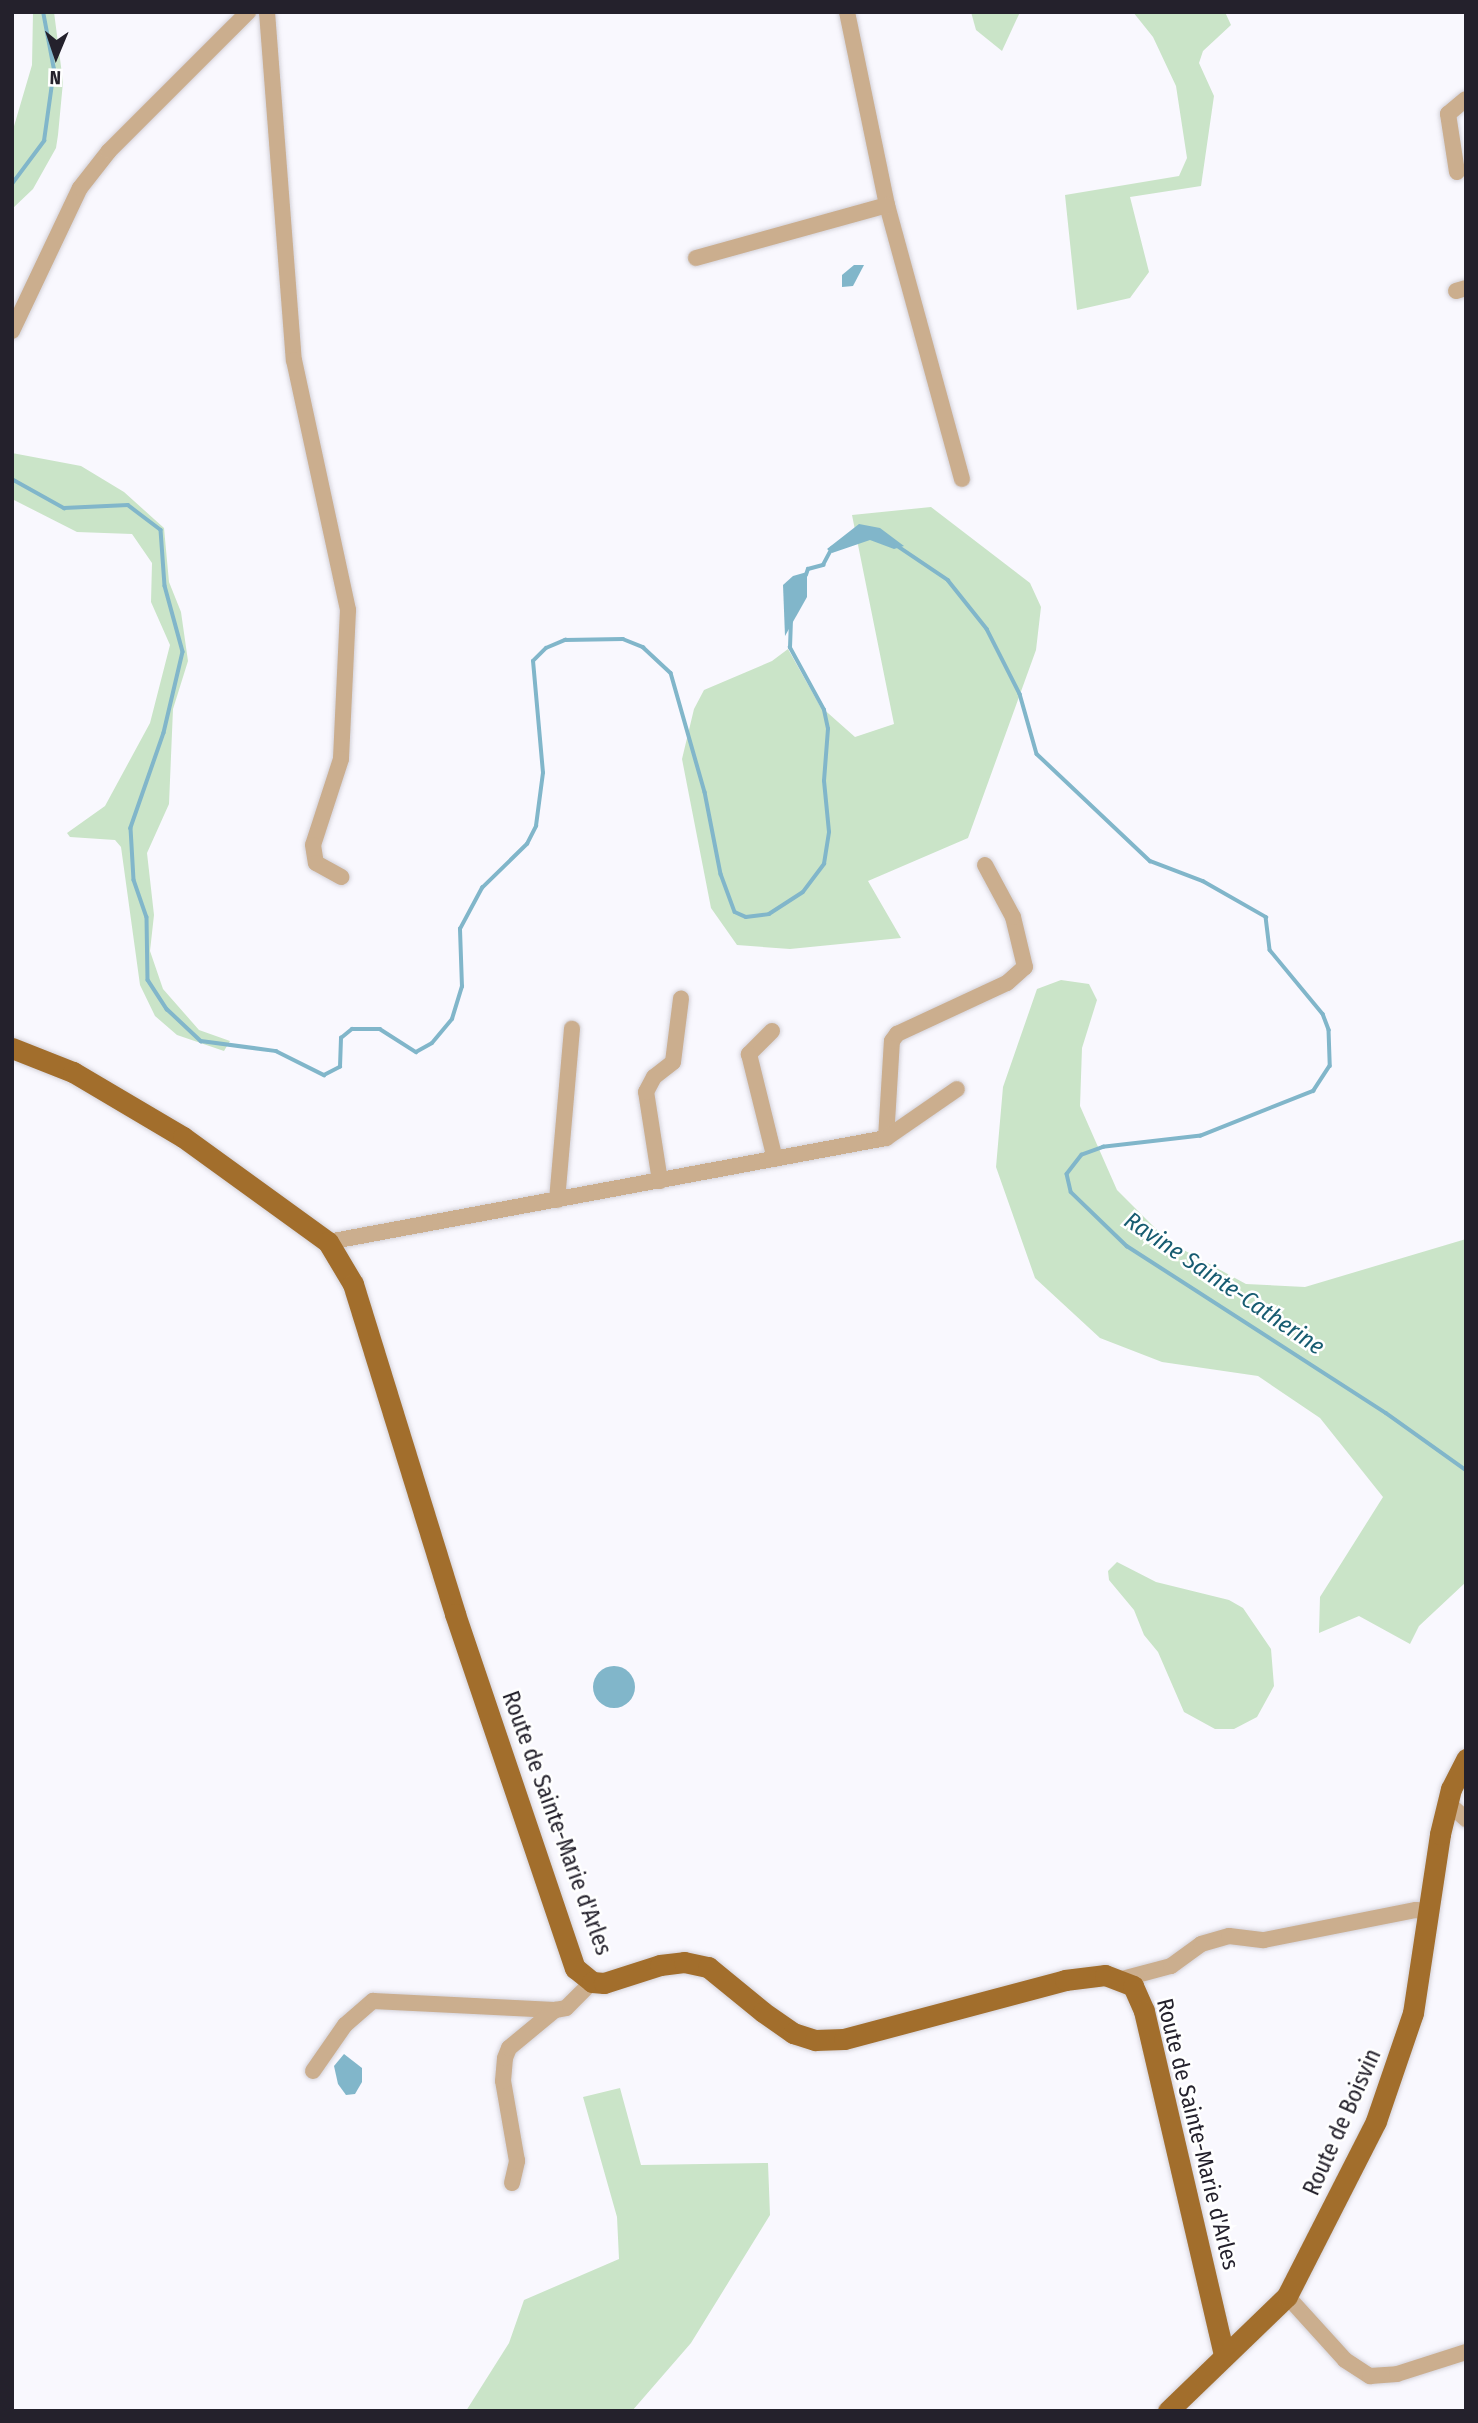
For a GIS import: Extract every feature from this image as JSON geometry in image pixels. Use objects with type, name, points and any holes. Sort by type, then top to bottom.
[{"type":"main road","name":"Route de Sainte-Marie d'Arles","points":[[12,1048],[74,1072],[183,1137],[328,1242],[353,1284],[455,1614],[576,1968],[592,1982],[619,1982],[660,1965],[684,1962],[708,1967],[783,2026],[816,2040],[844,2039],[1065,1980],[1105,1975],[1122,1979],[1133,1986],[1144,2011],[1224,2355]]},
{"type":"main road","name":"Route de Boisvin","points":[[1168,2411],[1287,2296],[1370,2133],[1391,2081],[1413,2013],[1427,1912],[1448,1803],[1466,1759]]},
{"type":"street","points":[[12,331],[80,188],[109,150],[248,12]]},
{"type":"street","points":[[267,12],[294,360],[348,610],[341,759],[313,845],[316,863],[341,877]]},
{"type":"street","points":[[847,12],[887,205],[962,479]]},
{"type":"street","points":[[1457,172],[1448,114],[1466,99]]},
{"type":"street","points":[[696,258],[887,205]]},
{"type":"street","points":[[886,1138],[892,1041],[897,1034],[1007,984],[1025,967],[1013,917],[985,864]]},
{"type":"street","points":[[660,1181],[646,1093],[654,1077],[673,1062],[681,999]]},
{"type":"street","points":[[557,1200],[572,1028]]},
{"type":"street","points":[[772,1031],[749,1054],[775,1159]]},
{"type":"street","points":[[328,1242],[886,1138],[957,1089]]},
{"type":"street","points":[[1448,1803],[1466,1819]]},
{"type":"street","points":[[1122,1979],[1171,1966],[1201,1944],[1229,1936],[1264,1940],[1416,1910],[1427,1912]]},
{"type":"street","points":[[313,2071],[345,2025],[373,2001],[555,2010],[566,2008],[592,1982]]},
{"type":"street","points":[[512,2183],[517,2161],[503,2081],[505,2058],[509,2048],[555,2010]]},
{"type":"street","points":[[1287,2296],[1345,2360],[1370,2376],[1397,2374],[1466,2352]]},
{"type":"green space","points":[[33,12],[54,12],[63,82],[58,135],[56,148],[33,189],[12,209],[12,133],[32,65]]},
{"type":"green space","points":[[971,12],[1020,12],[1002,51],[976,30]]},
{"type":"green space","points":[[1133,12],[1225,12],[1231,25],[1203,51],[1199,63],[1214,96],[1201,186],[1130,197],[1149,272],[1130,298],[1077,310],[1065,195],[1179,176],[1187,158],[1176,86],[1153,37]]},
{"type":"green space","points":[[12,453],[81,466],[124,492],[164,528],[169,582],[181,612],[188,661],[173,709],[169,804],[147,853],[154,915],[150,951],[163,989],[199,1030],[230,1041],[224,1051],[177,1035],[155,1016],[140,985],[121,847],[115,840],[70,837],[67,833],[105,806],[150,723],[170,645],[151,602],[152,563],[132,534],[77,532],[12,499]]},
{"type":"green space","points":[[931,507],[1030,583],[1041,607],[1036,650],[968,838],[868,881],[901,938],[790,949],[737,945],[711,908],[682,759],[694,709],[704,690],[772,661],[788,649],[820,706],[855,737],[894,724],[852,515]]},
{"type":"green space","points":[[1061,980],[1089,984],[1097,1000],[1082,1048],[1080,1106],[1117,1190],[1169,1242],[1246,1284],[1305,1287],[1466,1239],[1466,1582],[1419,1626],[1410,1644],[1359,1616],[1319,1633],[1320,1597],[1383,1497],[1320,1418],[1258,1376],[1162,1362],[1100,1338],[1035,1278],[996,1167],[1003,1087],[1037,989]]},
{"type":"green space","points":[[1117,1562],[1156,1582],[1229,1600],[1243,1608],[1271,1649],[1274,1686],[1257,1717],[1234,1729],[1215,1729],[1184,1712],[1158,1652],[1144,1635],[1134,1610],[1109,1580],[1108,1571]]},
{"type":"green space","points":[[620,2088],[641,2165],[768,2163],[770,2215],[691,2343],[632,2411],[466,2411],[509,2343],[524,2300],[619,2259],[617,2217],[583,2097]]},
{"type":"water","points":[[854,265],[864,265],[853,286],[842,287],[842,275]]},
{"type":"water","points":[[859,524],[880,528],[904,546],[894,549],[870,540],[832,553],[827,549]]},
{"type":"water","points":[[807,572],[807,597],[785,636],[783,585],[793,576]]},
{"type":"water","points":[[614,1666],[629,1672],[635,1687],[629,1702],[614,1708],[599,1702],[593,1687],[599,1672]]},
{"type":"water","points":[[344,2054],[362,2068],[362,2082],[355,2094],[346,2095],[338,2084],[334,2066]]},
{"type":"waterway","name":"Ravine Sainte-Catherine","points":[[12,184],[44,141],[54,70],[43,12]]},
{"type":"waterway","name":"Ravine Sainte-Catherine","points":[[12,479],[64,508],[128,505],[161,530],[165,586],[183,652],[164,733],[131,828],[134,880],[147,917],[148,980],[167,1009],[201,1041],[276,1051],[324,1075],[340,1067],[341,1038],[352,1029],[380,1029],[416,1052],[432,1043],[452,1019],[462,987],[460,929],[482,888],[527,844],[536,826],[543,773],[533,661],[546,648],[565,640],[623,639],[643,647],[671,673],[705,792],[721,874],[735,912],[746,917],[769,914],[803,892],[824,864],[829,832],[824,781],[828,729],[824,710],[790,648],[791,622]]},
{"type":"waterway","name":"Ravine Sainte-Catherine","points":[[896,545],[948,580],[987,629],[1020,694],[1037,754],[1150,861],[1203,881],[1266,917],[1270,950],[1323,1014],[1329,1030],[1330,1066],[1314,1091],[1201,1136],[1104,1147],[1082,1155],[1067,1174],[1071,1192],[1127,1246],[1386,1413],[1466,1470]]},
{"type":"waterway","name":"Ravine Sainte-Catherine","points":[[806,575],[808,569],[823,565],[832,548]]}]
